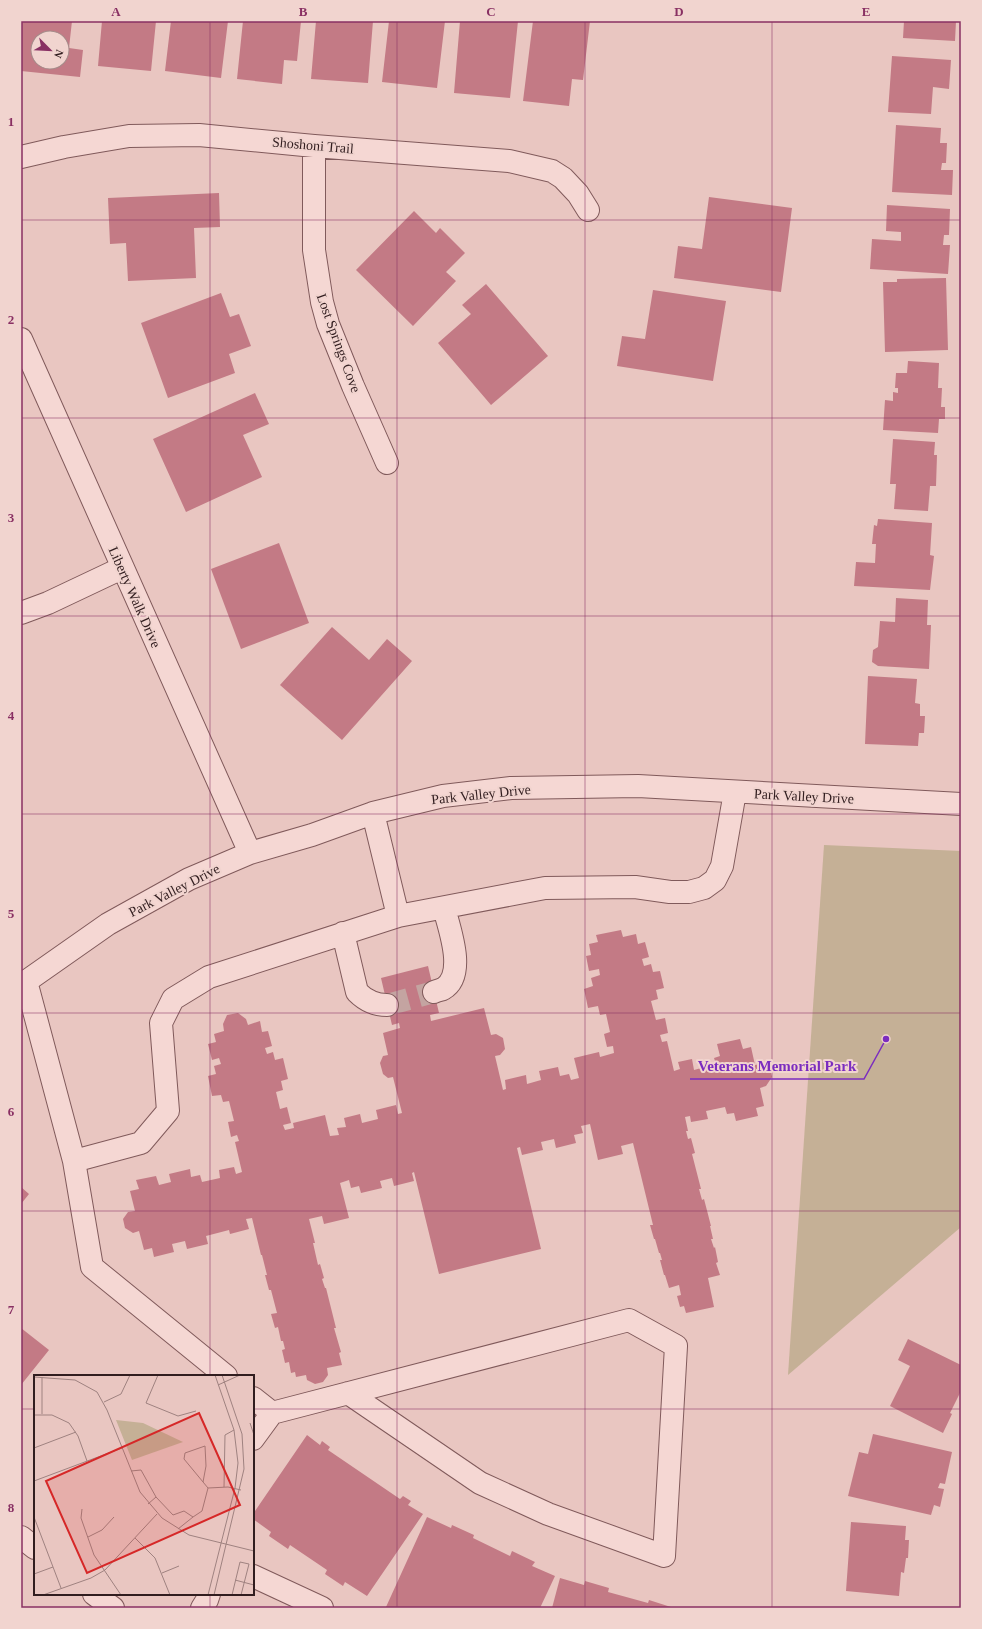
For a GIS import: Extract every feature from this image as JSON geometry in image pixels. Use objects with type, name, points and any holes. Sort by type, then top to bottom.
[{"type":"street","name":"Shoshoni Trail","points":[[21,158],[64,147],[129,136],[199,135],[314,146],[510,161],[552,171],[563,178],[578,194],[588,210]]},
{"type":"street","name":"Lost Springs Cove","points":[[314,146],[314,250],[322,302],[328,324],[353,386],[387,463]]},
{"type":"street","name":"Liberty Walk Drive","points":[[21,339],[250,853]]},
{"type":"street","points":[[21,613],[48,603],[122,568]]},
{"type":"street","name":"Park Valley Drive","points":[[24,983],[108,924],[189,879],[250,853],[312,835],[373,813],[443,796],[511,788],[638,786],[961,804]]},
{"type":"street","points":[[74,1160],[141,1143],[168,1111],[160,1023],[173,999],[208,977],[398,916],[545,888],[635,887],[670,892],[690,892],[704,888],[715,880],[722,866],[735,792]]},
{"type":"street","points":[[373,813],[398,916]]},
{"type":"street","points":[[434,992],[443,989],[450,981],[455,968],[456,955],[444,908]]},
{"type":"street","points":[[343,933],[357,992],[362,998],[371,1002],[387,1005]]},
{"type":"street","points":[[24,983],[74,1160],[92,1266],[225,1375]]},
{"type":"street","points":[[254,1438],[272,1413],[348,1393],[629,1320],[676,1346],[664,1556],[548,1514],[480,1484],[348,1393]]},
{"type":"street","points":[[254,1399],[272,1413]]},
{"type":"street","points":[[21,1537],[34,1547]]},
{"type":"street","points":[[254,1576],[322,1608]]},
{"type":"street","points":[[95,1595],[113,1608]]},
{"type":"street","points":[[202,1608],[209,1595]]},
{"type":"shaded area","points":[[824,845],[961,851],[961,1227],[788,1375]]},
{"type":"building","points":[[21,21],[72,21],[70,39],[70,30],[30,30],[30,70],[70,70],[70,48],[83,50],[80,77],[21,71]]},
{"type":"building","points":[[102,21],[156,21],[151,71],[98,66]]},
{"type":"building","points":[[171,21],[228,21],[221,78],[165,71]]},
{"type":"building","points":[[243,21],[301,21],[297,61],[284,60],[282,84],[237,79]]},
{"type":"building","points":[[316,21],[373,21],[368,83],[311,79]]},
{"type":"building","points":[[389,21],[445,21],[437,88],[382,82]]},
{"type":"building","points":[[460,21],[518,21],[510,98],[454,93]]},
{"type":"building","points":[[533,21],[590,21],[583,80],[572,79],[569,106],[523,101]]},
{"type":"building","points":[[904,21],[956,21],[955,41],[903,38]]},
{"type":"building","points":[[892,56],[951,60],[949,89],[933,87],[931,114],[888,112]]},
{"type":"building","points":[[896,125],[941,128],[940,143],[947,143],[946,163],[942,163],[941,170],[953,170],[952,195],[892,192]]},
{"type":"building","points":[[219,193],[220,227],[194,228],[196,278],[128,281],[126,243],[110,244],[108,198]]},
{"type":"building","points":[[709,197],[792,208],[781,292],[674,278],[678,246],[702,249]]},
{"type":"building","points":[[887,205],[950,209],[949,235],[944,235],[943,245],[950,245],[948,274],[870,269],[872,239],[901,241],[901,232],[886,231]]},
{"type":"building","points":[[414,211],[436,233],[440,228],[465,253],[446,272],[456,281],[413,326],[356,270]]},
{"type":"building","points":[[946,278],[948,350],[885,352],[883,282],[897,282],[897,279]]},
{"type":"building","points":[[486,284],[548,356],[491,405],[438,343],[471,314],[462,305]]},
{"type":"building","points":[[653,290],[726,301],[713,381],[617,366],[622,336],[645,339]]},
{"type":"building","points":[[221,293],[230,317],[239,314],[251,346],[229,354],[235,373],[168,398],[141,323]]},
{"type":"building","points":[[908,361],[939,363],[938,388],[942,388],[941,407],[945,407],[945,419],[939,419],[938,433],[883,430],[885,400],[893,401],[893,392],[898,393],[898,388],[895,388],[896,373],[907,373]]},
{"type":"building","points":[[255,393],[269,424],[243,435],[262,477],[186,512],[153,439]]},
{"type":"building","points":[[893,439],[935,442],[934,455],[937,455],[936,486],[930,486],[928,511],[894,509],[896,484],[890,484]]},
{"type":"building","points":[[878,519],[932,523],[930,555],[934,556],[930,590],[854,586],[856,562],[875,563],[876,544],[872,544],[874,525],[877,526]]},
{"type":"building","points":[[279,543],[309,623],[241,649],[211,569]]},
{"type":"building","points":[[896,598],[928,600],[927,625],[931,625],[929,669],[878,666],[872,662],[873,650],[878,647],[880,621],[895,622]]},
{"type":"building","points":[[332,627],[369,660],[387,639],[412,661],[342,740],[280,685]]},
{"type":"building","points":[[868,676],[917,679],[915,703],[920,704],[920,716],[925,716],[924,733],[919,733],[918,746],[865,744]]},
{"type":"building","points":[[621,930],[623,937],[636,934],[638,944],[645,942],[649,957],[642,959],[644,966],[651,964],[653,972],[660,971],[664,988],[656,990],[658,999],[651,1001],[656,1020],[665,1018],[668,1033],[660,1035],[662,1042],[667,1041],[674,1071],[680,1069],[678,1062],[692,1059],[694,1070],[716,1064],[714,1058],[720,1056],[717,1044],[740,1039],[743,1049],[751,1047],[755,1065],[761,1064],[770,1069],[772,1077],[766,1086],[760,1088],[764,1106],[756,1108],[758,1116],[736,1121],[734,1113],[727,1114],[725,1107],[706,1111],[708,1119],[691,1122],[690,1116],[685,1117],[688,1131],[686,1131],[688,1139],[691,1138],[695,1153],[692,1154],[701,1189],[699,1189],[702,1200],[704,1199],[711,1226],[713,1239],[711,1239],[714,1248],[715,1247],[718,1262],[716,1263],[720,1275],[708,1278],[714,1307],[686,1313],[684,1306],[680,1307],[677,1296],[681,1295],[679,1285],[669,1288],[664,1275],[660,1260],[662,1260],[650,1225],[653,1225],[633,1143],[621,1146],[623,1154],[598,1160],[590,1124],[581,1126],[583,1133],[574,1135],[576,1143],[556,1148],[554,1139],[541,1142],[543,1150],[522,1155],[520,1147],[517,1148],[541,1249],[439,1274],[414,1172],[412,1173],[414,1181],[394,1186],[392,1178],[380,1181],[382,1188],[361,1193],[359,1186],[351,1188],[349,1180],[340,1183],[349,1218],[324,1224],[322,1216],[309,1219],[315,1243],[313,1243],[318,1265],[320,1264],[324,1278],[322,1279],[326,1288],[336,1328],[334,1328],[341,1352],[339,1353],[342,1365],[327,1368],[328,1375],[323,1382],[315,1384],[307,1380],[306,1375],[296,1377],[295,1372],[291,1373],[289,1362],[285,1363],[282,1350],[285,1349],[283,1341],[281,1341],[278,1327],[275,1328],[271,1314],[277,1313],[271,1290],[269,1290],[265,1275],[267,1275],[252,1218],[246,1219],[249,1229],[230,1234],[229,1230],[206,1236],[208,1244],[187,1249],[185,1241],[172,1244],[174,1252],[154,1257],[152,1248],[144,1250],[139,1231],[133,1233],[125,1228],[123,1219],[128,1212],[135,1211],[130,1191],[139,1189],[136,1180],[156,1176],[159,1185],[171,1182],[169,1174],[190,1169],[191,1177],[200,1175],[202,1182],[220,1178],[219,1170],[234,1167],[236,1174],[242,1172],[235,1142],[239,1141],[237,1135],[231,1137],[228,1122],[234,1121],[229,1101],[223,1102],[221,1095],[212,1096],[208,1076],[216,1074],[214,1066],[221,1064],[219,1058],[212,1060],[208,1044],[216,1042],[214,1034],[224,1031],[223,1024],[227,1015],[238,1013],[246,1019],[248,1025],[260,1021],[262,1032],[268,1031],[272,1046],[265,1048],[267,1054],[273,1052],[275,1060],[283,1058],[288,1079],[281,1081],[283,1090],[276,1092],[280,1109],[287,1107],[291,1123],[283,1125],[285,1130],[294,1128],[293,1123],[325,1115],[330,1136],[339,1135],[337,1128],[346,1127],[344,1118],[360,1114],[362,1123],[378,1119],[376,1110],[396,1105],[398,1114],[402,1113],[393,1077],[388,1078],[383,1074],[380,1063],[383,1056],[388,1055],[383,1033],[400,1028],[399,1023],[392,1025],[381,978],[428,966],[439,1013],[430,1015],[431,1021],[484,1008],[491,1035],[496,1034],[503,1038],[505,1049],[500,1055],[495,1056],[503,1090],[506,1089],[505,1080],[526,1075],[527,1084],[541,1080],[539,1071],[558,1067],[560,1076],[569,1074],[571,1080],[579,1078],[574,1058],[599,1052],[600,1057],[614,1053],[613,1046],[607,1047],[604,1034],[610,1032],[606,1014],[600,1015],[598,1006],[588,1008],[584,989],[593,986],[591,978],[600,975],[599,969],[589,971],[586,956],[591,955],[589,944],[598,942],[596,935]]},
{"type":"building","points":[[21,1187],[29,1194],[21,1204]]},
{"type":"building","points":[[21,1328],[49,1350],[21,1385]]},
{"type":"building","points":[[908,1339],[961,1365],[961,1391],[950,1413],[952,1414],[943,1433],[890,1406],[910,1366],[898,1360]]},
{"type":"building","points":[[873,1434],[952,1452],[945,1484],[940,1483],[938,1488],[944,1489],[940,1507],[934,1505],[931,1515],[848,1496],[859,1452],[868,1454]]},
{"type":"building","points":[[307,1435],[320,1445],[322,1441],[330,1447],[328,1450],[400,1499],[403,1496],[411,1501],[408,1505],[423,1514],[367,1596],[345,1582],[343,1586],[325,1574],[327,1570],[290,1545],[288,1549],[269,1536],[271,1532],[254,1520],[254,1513]]},
{"type":"building","points":[[427,1517],[451,1528],[452,1525],[474,1535],[473,1538],[510,1556],[512,1551],[535,1562],[532,1566],[555,1576],[540,1608],[386,1607]]},
{"type":"building","points":[[851,1522],[906,1526],[905,1540],[909,1540],[908,1558],[906,1558],[904,1573],[901,1572],[899,1596],[846,1591]]},
{"type":"building","points":[[560,1578],[584,1585],[585,1581],[609,1588],[608,1592],[648,1603],[649,1600],[674,1608],[552,1608]]},
{"type":"tunnel","points":[[387,1005],[434,992]]},
{"type":"place","name":"Veterans Memorial Park","points":[[886,1039]]}]
